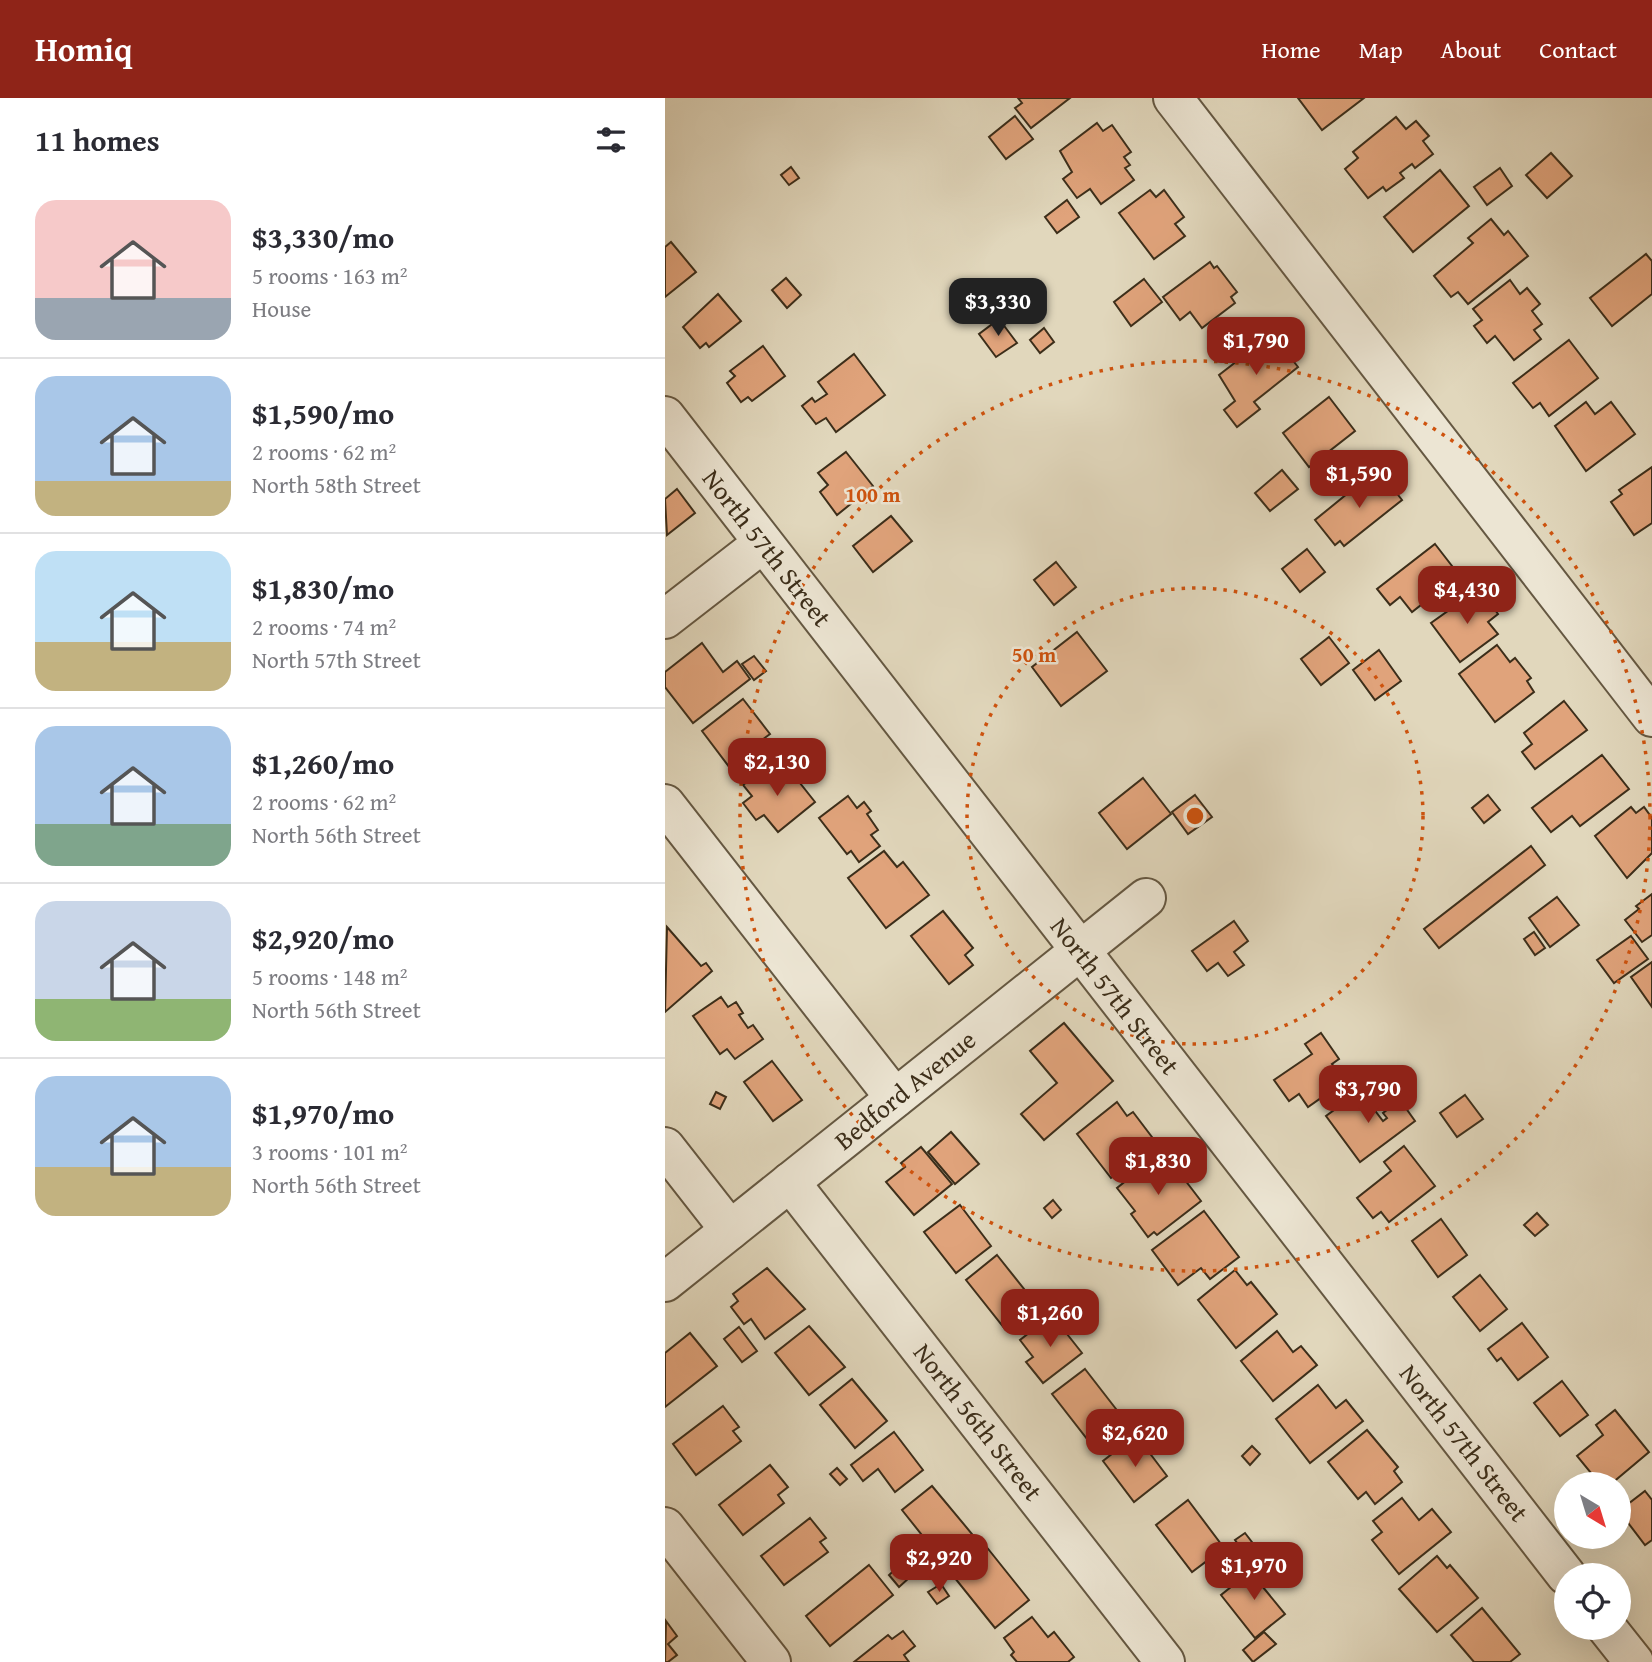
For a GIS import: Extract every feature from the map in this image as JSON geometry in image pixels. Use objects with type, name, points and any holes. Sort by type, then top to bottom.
[{"type":"street","points":[[1173,98],[1652,717]]},
{"type":"street","name":"North 57th Street","points":[[665,416],[1557,1563]]},
{"type":"street","points":[[665,618],[763,542]]},
{"type":"street","points":[[665,804],[895,1098]]},
{"type":"street","name":"Bedford Avenue","points":[[665,1282],[1146,898]]},
{"type":"street","points":[[665,1147],[730,1230]]},
{"type":"street","name":"North 56th Street","points":[[790,1182],[1165,1662]]},
{"type":"street","points":[[665,1527],[771,1662]]},
{"type":"street","points":[[1617,1640],[1634,1662]]},
{"type":"building","points":[[1018,98],[1070,98],[1031,128],[1015,108],[1022,103]]},
{"type":"building","points":[[1298,98],[1364,98],[1322,130]]},
{"type":"building","points":[[1015,116],[1033,139],[1006,159],[989,137]]},
{"type":"building","points":[[1396,117],[1406,129],[1416,121],[1429,136],[1423,141],[1433,154],[1415,168],[1412,164],[1400,173],[1404,178],[1386,191],[1383,187],[1368,198],[1345,169],[1358,158],[1353,152]]},
{"type":"building","points":[[1097,123],[1103,131],[1112,125],[1131,152],[1124,157],[1130,165],[1125,168],[1134,180],[1101,204],[1090,189],[1077,198],[1063,179],[1072,172],[1060,151]]},
{"type":"building","points":[[1551,153],[1572,176],[1547,198],[1526,175]]},
{"type":"building","points":[[791,167],[799,178],[789,185],[781,175]]},
{"type":"building","points":[[1500,168],[1512,186],[1487,205],[1474,187]]},
{"type":"building","points":[[1440,170],[1469,206],[1413,252],[1384,217]]},
{"type":"building","points":[[1150,190],[1156,197],[1164,190],[1184,217],[1175,224],[1185,236],[1154,259],[1119,213]]},
{"type":"building","points":[[1067,200],[1079,217],[1057,233],[1045,217]]},
{"type":"building","points":[[1491,219],[1504,235],[1508,231],[1528,256],[1468,304],[1458,292],[1451,297],[1434,276],[1473,243],[1468,238]]},
{"type":"building","points":[[671,242],[696,272],[665,297],[665,247]]},
{"type":"building","points":[[1646,254],[1652,261],[1652,294],[1612,326],[1590,298]]},
{"type":"building","points":[[1210,262],[1214,268],[1217,266],[1237,292],[1231,297],[1235,303],[1202,328],[1190,312],[1180,320],[1163,297]]},
{"type":"building","points":[[786,278],[801,295],[787,308],[772,290]]},
{"type":"building","points":[[1144,279],[1162,302],[1131,326],[1114,302]]},
{"type":"building","points":[[1510,280],[1520,294],[1527,288],[1540,304],[1532,311],[1542,324],[1534,330],[1541,339],[1514,360],[1495,336],[1487,343],[1474,326],[1482,320],[1473,309]]},
{"type":"building","points":[[718,294],[741,321],[709,347],[706,343],[700,348],[683,327]]},
{"type":"building","points":[[999,319],[1017,343],[996,357],[979,334]]},
{"type":"building","points":[[1044,328],[1054,342],[1040,353],[1030,340]]},
{"type":"building","points":[[1272,334],[1298,367],[1254,402],[1260,409],[1237,427],[1224,410],[1235,401],[1219,375]]},
{"type":"building","points":[[1569,340],[1598,378],[1549,416],[1540,403],[1533,408],[1513,383]]},
{"type":"building","points":[[763,346],[785,376],[752,401],[748,397],[741,402],[727,383],[735,376],[730,371]]},
{"type":"building","points":[[854,354],[885,395],[836,432],[826,418],[816,424],[802,406],[812,398],[815,402],[827,394],[818,382]]},
{"type":"building","points":[[1329,397],[1355,431],[1309,467],[1283,433]]},
{"type":"building","points":[[1586,402],[1595,414],[1611,402],[1635,434],[1586,471],[1555,426]]},
{"type":"building","points":[[846,452],[873,486],[837,515],[820,492],[828,485],[818,473]]},
{"type":"building","points":[[1652,467],[1652,523],[1634,535],[1611,502],[1622,494],[1619,490]]},
{"type":"building","points":[[1282,470],[1298,489],[1270,511],[1255,493]]},
{"type":"building","points":[[1381,473],[1402,500],[1344,546],[1340,541],[1335,545],[1315,520],[1369,476],[1372,480]]},
{"type":"building","points":[[677,489],[695,513],[667,535],[665,499]]},
{"type":"building","points":[[891,516],[912,541],[873,572],[853,546]]},
{"type":"building","points":[[1435,544],[1459,575],[1412,612],[1400,597],[1390,605],[1377,589]]},
{"type":"building","points":[[1307,549],[1325,572],[1300,592],[1282,569]]},
{"type":"building","points":[[1056,562],[1076,587],[1054,605],[1034,580]]},
{"type":"building","points":[[1482,592],[1498,614],[1488,622],[1498,634],[1460,662],[1431,623],[1469,596],[1472,600]]},
{"type":"building","points":[[1077,632],[1107,671],[1061,706],[1032,667]]},
{"type":"building","points":[[1329,637],[1349,663],[1321,685],[1301,659]]},
{"type":"building","points":[[702,643],[723,672],[737,661],[750,679],[693,723],[665,687],[665,672]]},
{"type":"building","points":[[1497,645],[1510,662],[1515,658],[1531,678],[1527,681],[1534,692],[1495,722],[1459,674]]},
{"type":"building","points":[[1379,650],[1401,681],[1375,700],[1353,670]]},
{"type":"building","points":[[754,656],[766,671],[754,680],[742,664]]},
{"type":"building","points":[[743,699],[770,734],[755,745],[763,756],[736,776],[702,731]]},
{"type":"building","points":[[1564,701],[1587,730],[1535,769],[1522,752],[1532,744],[1524,733]]},
{"type":"building","points":[[1602,755],[1629,789],[1580,826],[1572,816],[1551,832],[1532,808]]},
{"type":"building","points":[[768,766],[777,777],[788,768],[815,802],[778,832],[764,815],[756,820],[743,803],[752,796],[743,785]]},
{"type":"building","points":[[1143,778],[1171,814],[1127,849],[1099,813]]},
{"type":"building","points":[[1195,795],[1212,817],[1188,834],[1172,812]]},
{"type":"building","points":[[1488,795],[1500,810],[1484,823],[1472,808]]},
{"type":"building","points":[[848,796],[857,808],[864,802],[871,811],[867,814],[878,830],[871,835],[880,846],[859,862],[851,851],[847,854],[819,818]]},
{"type":"building","points":[[1631,807],[1636,813],[1644,807],[1652,818],[1652,853],[1627,878],[1595,836]]},
{"type":"building","points":[[1531,846],[1545,865],[1439,948],[1424,929]]},
{"type":"building","points":[[884,851],[897,867],[903,862],[929,895],[886,928],[848,878]]},
{"type":"building","points":[[1652,894],[1652,935],[1642,942],[1625,920],[1639,909],[1636,906]]},
{"type":"building","points":[[1557,897],[1579,925],[1550,947],[1529,918]]},
{"type":"building","points":[[943,911],[973,948],[965,955],[973,965],[949,984],[911,936]]},
{"type":"building","points":[[1234,921],[1248,941],[1234,952],[1244,965],[1228,976],[1218,963],[1207,971],[1192,951]]},
{"type":"building","points":[[667,927],[701,966],[706,963],[712,971],[665,1012]]},
{"type":"building","points":[[1534,932],[1545,948],[1535,955],[1524,939]]},
{"type":"building","points":[[1631,936],[1648,959],[1614,983],[1597,960]]},
{"type":"building","points":[[1652,962],[1652,1007],[1631,977]]},
{"type":"building","points":[[721,997],[728,1007],[736,1002],[743,1013],[739,1015],[748,1028],[753,1025],[763,1039],[735,1059],[727,1049],[720,1054],[693,1016]]},
{"type":"building","points":[[1064,1023],[1113,1081],[1044,1140],[1021,1114],[1057,1083],[1030,1051]]},
{"type":"building","points":[[1321,1033],[1339,1059],[1332,1064],[1345,1081],[1308,1107],[1299,1094],[1289,1101],[1274,1080],[1312,1054],[1305,1044]]},
{"type":"building","points":[[772,1061],[802,1100],[773,1121],[744,1082]]},
{"type":"building","points":[[1360,1091],[1383,1121],[1387,1118],[1383,1113],[1400,1100],[1415,1121],[1360,1162],[1326,1116]]},
{"type":"building","points":[[716,1092],[726,1097],[720,1109],[710,1104]]},
{"type":"building","points":[[1465,1095],[1483,1119],[1457,1137],[1440,1113]]},
{"type":"building","points":[[1117,1102],[1127,1116],[1133,1112],[1158,1145],[1111,1178],[1077,1134]]},
{"type":"building","points":[[951,1132],[979,1164],[955,1184],[928,1152]]},
{"type":"building","points":[[1404,1146],[1435,1186],[1389,1222],[1381,1212],[1373,1218],[1357,1198],[1391,1171],[1384,1162]]},
{"type":"building","points":[[921,1147],[952,1184],[914,1215],[886,1182],[905,1167],[901,1163]]},
{"type":"building","points":[[1157,1156],[1169,1171],[1175,1167],[1201,1201],[1157,1235],[1154,1232],[1148,1237],[1131,1214],[1135,1211],[1117,1188]]},
{"type":"building","points":[[1053,1200],[1061,1210],[1052,1218],[1044,1208]]},
{"type":"building","points":[[960,1205],[991,1246],[956,1273],[924,1232]]},
{"type":"building","points":[[1204,1211],[1239,1257],[1210,1279],[1201,1268],[1178,1285],[1152,1250]]},
{"type":"building","points":[[1537,1213],[1548,1225],[1535,1236],[1524,1225]]},
{"type":"building","points":[[1441,1219],[1467,1255],[1438,1277],[1412,1241]]},
{"type":"building","points":[[997,1255],[1036,1304],[1005,1329],[966,1280]]},
{"type":"building","points":[[767,1268],[805,1309],[765,1339],[751,1319],[744,1324],[731,1307],[738,1301],[733,1294]]},
{"type":"building","points":[[1235,1270],[1247,1285],[1251,1282],[1277,1314],[1236,1348],[1198,1300]]},
{"type":"building","points":[[1480,1275],[1507,1309],[1480,1331],[1453,1297]]},
{"type":"building","points":[[1052,1315],[1082,1353],[1043,1383],[1026,1362],[1033,1357],[1020,1340]]},
{"type":"building","points":[[1522,1323],[1548,1357],[1518,1380],[1501,1358],[1497,1361],[1488,1349]]},
{"type":"building","points":[[809,1326],[845,1367],[809,1395],[775,1353]]},
{"type":"building","points":[[739,1327],[757,1351],[742,1362],[724,1339]]},
{"type":"building","points":[[1277,1331],[1293,1352],[1301,1346],[1317,1365],[1273,1401],[1241,1361]]},
{"type":"building","points":[[690,1333],[717,1366],[665,1407],[665,1353]]},
{"type":"building","points":[[1085,1369],[1123,1418],[1091,1444],[1052,1394]]},
{"type":"building","points":[[852,1379],[887,1421],[855,1448],[820,1405]]},
{"type":"building","points":[[1562,1381],[1588,1415],[1560,1436],[1534,1403]]},
{"type":"building","points":[[1318,1385],[1336,1408],[1346,1400],[1363,1421],[1310,1463],[1276,1419]]},
{"type":"building","points":[[723,1406],[739,1427],[733,1431],[741,1441],[696,1475],[673,1444]]},
{"type":"building","points":[[1615,1410],[1649,1452],[1625,1472],[1590,1472],[1577,1456],[1603,1435],[1596,1425]]},
{"type":"building","points":[[1367,1430],[1398,1467],[1394,1471],[1402,1482],[1375,1504],[1366,1492],[1358,1499],[1328,1462]]},
{"type":"building","points":[[894,1432],[923,1470],[895,1492],[878,1469],[863,1481],[851,1465]]},
{"type":"building","points":[[1136,1435],[1167,1476],[1134,1502],[1103,1461]]},
{"type":"building","points":[[1252,1446],[1260,1454],[1250,1465],[1242,1456]]},
{"type":"building","points":[[770,1465],[788,1487],[778,1495],[784,1503],[743,1535],[719,1505]]},
{"type":"building","points":[[837,1468],[847,1479],[840,1485],[830,1474]]},
{"type":"building","points":[[932,1486],[972,1534],[941,1559],[902,1510]]},
{"type":"building","points":[[1645,1491],[1652,1500],[1652,1540],[1645,1545],[1631,1527],[1631,1502]]},
{"type":"building","points":[[1402,1498],[1419,1520],[1432,1509],[1451,1532],[1399,1574],[1372,1540],[1382,1532],[1373,1521]]},
{"type":"building","points":[[1188,1500],[1224,1548],[1192,1572],[1156,1525]]},
{"type":"building","points":[[810,1518],[826,1538],[820,1542],[828,1552],[784,1585],[761,1556]]},
{"type":"building","points":[[1245,1533],[1255,1546],[1245,1554],[1235,1540]]},
{"type":"building","points":[[985,1545],[1029,1600],[995,1628],[950,1572]]},
{"type":"building","points":[[1437,1556],[1447,1568],[1450,1565],[1478,1598],[1437,1632],[1399,1589]]},
{"type":"building","points":[[1261,1563],[1272,1577],[1262,1586],[1285,1614],[1255,1638],[1221,1595]]},
{"type":"building","points":[[869,1565],[893,1595],[830,1646],[806,1616]]},
{"type":"building","points":[[899,1566],[909,1578],[899,1587],[889,1575]]},
{"type":"building","points":[[941,1584],[949,1596],[937,1604],[928,1592]]},
{"type":"building","points":[[1482,1608],[1520,1654],[1510,1662],[1474,1662],[1451,1635]]},
{"type":"building","points":[[1032,1617],[1048,1637],[1054,1632],[1074,1657],[1068,1662],[1017,1662],[1011,1655],[1014,1652],[1004,1638]]},
{"type":"building","points":[[666,1621],[677,1636],[668,1644],[677,1655],[668,1662],[665,1662]]},
{"type":"building","points":[[903,1631],[915,1646],[904,1655],[909,1662],[854,1662],[888,1635],[892,1639]]},
{"type":"building","points":[[1264,1632],[1276,1644],[1253,1662],[1243,1650]]}]
